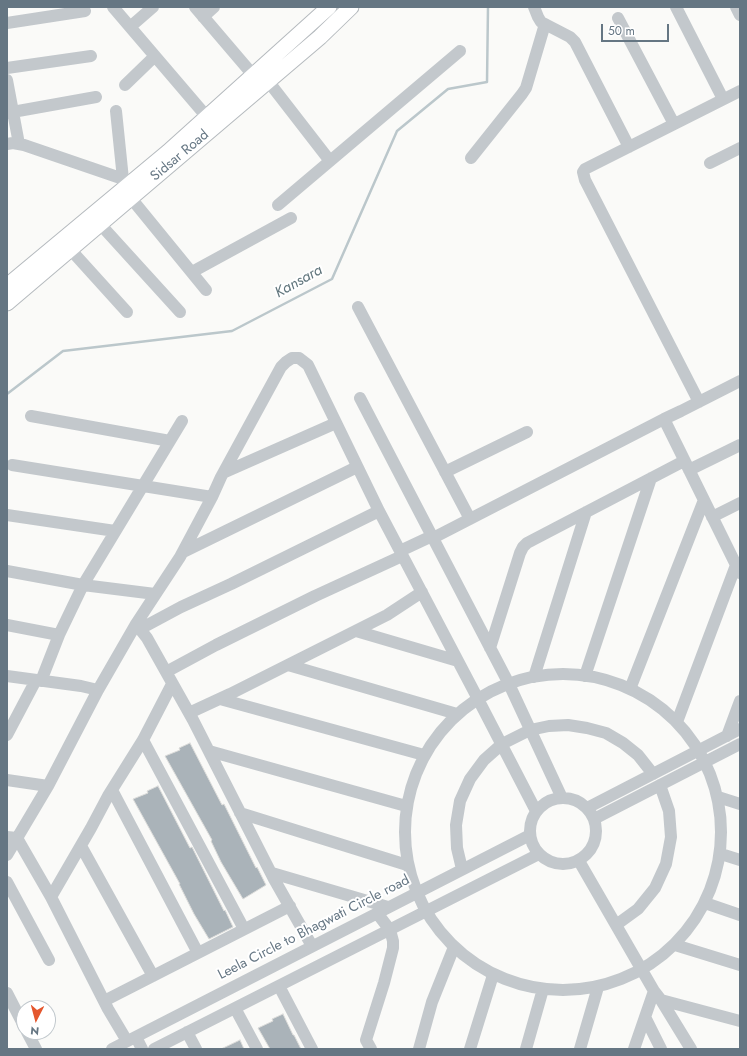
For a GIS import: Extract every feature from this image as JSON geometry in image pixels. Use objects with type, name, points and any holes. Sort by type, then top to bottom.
[{"type":"main road","name":"Sidsar Road","points":[[7,286],[127,187],[207,117],[261,81],[329,7]]},
{"type":"main road","name":"Sidsar Road","points":[[7,303],[100,224],[127,187],[261,81],[320,37],[351,7]]},
{"type":"street","points":[[114,7],[207,117]]},
{"type":"street","points":[[130,27],[153,7]]},
{"type":"street","points":[[195,7],[330,161]]},
{"type":"street","points":[[203,17],[214,7]]},
{"type":"street","points":[[534,7],[541,22],[570,37],[575,42],[630,147]]},
{"type":"street","points":[[676,7],[723,99]]},
{"type":"street","points":[[736,7],[740,15]]},
{"type":"street","points":[[7,23],[85,12]]},
{"type":"street","points":[[618,18],[674,124]]},
{"type":"street","points":[[471,158],[526,88],[545,24]]},
{"type":"street","points":[[278,205],[460,52]]},
{"type":"street","points":[[7,68],[91,56]]},
{"type":"street","points":[[125,85],[155,56]]},
{"type":"street","points":[[7,80],[13,144],[127,187]]},
{"type":"street","points":[[700,402],[583,172],[585,169],[740,91]]},
{"type":"street","points":[[10,112],[96,97]]},
{"type":"street","points":[[116,111],[127,187],[206,290]]},
{"type":"street","points":[[710,163],[740,148]]},
{"type":"street","points":[[192,272],[291,218]]},
{"type":"street","points":[[100,224],[180,312]]},
{"type":"street","points":[[70,249],[127,312]]},
{"type":"street","points":[[358,308],[470,519]]},
{"type":"street","points":[[7,855],[12,837],[48,786],[98,690],[138,626],[155,594],[182,552],[281,367],[292,358],[299,358],[308,365],[379,511],[536,811]]},
{"type":"street","points":[[166,672],[216,645],[401,554],[740,381]]},
{"type":"street","points":[[360,398],[509,684],[562,798]]},
{"type":"street","points":[[31,416],[170,441]]},
{"type":"street","points":[[664,419],[712,517],[739,567],[677,722]]},
{"type":"street","points":[[8,730],[39,680],[83,585],[182,421]]},
{"type":"street","points":[[225,472],[336,423]]},
{"type":"street","points":[[445,472],[527,432]]},
{"type":"street","points":[[490,648],[520,553],[527,543],[651,478],[740,444]]},
{"type":"street","points":[[12,465],[212,497]]},
{"type":"street","points":[[182,552],[357,467]]},
{"type":"street","points":[[585,676],[651,478]]},
{"type":"street","points":[[630,689],[704,500]]},
{"type":"street","points":[[712,517],[740,503]]},
{"type":"street","points":[[138,626],[231,584],[379,511]]},
{"type":"street","points":[[534,677],[586,512]]},
{"type":"street","points":[[7,515],[115,531]]},
{"type":"street","points":[[7,571],[83,585],[155,594]]},
{"type":"street","points":[[189,713],[220,699],[387,615],[422,592]]},
{"type":"street","points":[[7,625],[60,635]]},
{"type":"street","points":[[138,626],[147,638],[189,713],[272,873],[312,946]]},
{"type":"street","points":[[356,631],[458,661]]},
{"type":"street","points":[[288,665],[457,714]]},
{"type":"street","points":[[568,674],[608,681],[630,689],[655,704],[677,722],[699,750],[718,797],[722,825],[721,854],[715,879],[705,903],[692,925],[675,945],[642,970],[621,980],[598,987],[571,991],[543,990],[518,984],[493,975],[472,962],[438,931],[425,912],[416,893],[407,865],[404,836],[406,806],[413,780],[424,755],[439,733],[457,714],[478,698],[493,690],[534,677],[568,674]]},
{"type":"street","points":[[7,676],[81,686],[98,690]]},
{"type":"street","points":[[51,897],[112,790],[143,740],[172,684]]},
{"type":"street","points":[[220,699],[424,755]]},
{"type":"street","points":[[726,736],[740,701]]},
{"type":"street","points":[[462,869],[457,848],[456,825],[460,801],[470,779],[484,760],[502,744],[530,730],[549,726],[568,725],[587,728],[606,734],[623,743],[638,755],[653,774]]},
{"type":"street","points":[[587,808],[740,729]]},
{"type":"street","points":[[143,740],[244,929]]},
{"type":"street","points":[[594,819],[705,762],[737,748]]},
{"type":"street","points":[[209,750],[406,806]]},
{"type":"street","points":[[7,780],[48,786]]},
{"type":"street","points":[[616,925],[638,909],[655,888],[666,864],[671,837],[669,810],[660,785]]},
{"type":"street","points":[[112,790],[198,953]]},
{"type":"street","points":[[718,797],[740,804]]},
{"type":"street","points":[[562,798],[580,802],[587,808],[594,819],[597,828],[593,847],[587,855],[579,861],[562,865],[554,864],[539,854],[534,849],[530,835],[530,826],[536,811],[543,804],[562,798]]},
{"type":"street","points":[[240,812],[407,865]]},
{"type":"street","name":"Leela Circle to Bhagwati Circle road","points":[[112,1049],[530,835]]},
{"type":"street","points":[[12,837],[51,897],[104,1001],[131,1039],[142,1049]]},
{"type":"street","points":[[81,846],[153,976]]},
{"type":"street","points":[[154,1049],[539,854]]},
{"type":"street","points":[[721,854],[740,860]]},
{"type":"street","points":[[579,861],[642,970],[691,1049]]},
{"type":"street","points":[[272,873],[388,907]]},
{"type":"street","points":[[7,882],[49,960]]},
{"type":"street","points":[[705,903],[740,915]]},
{"type":"street","points":[[104,1001],[290,906]]},
{"type":"street","points":[[371,1049],[366,1040],[384,983],[393,948],[390,930],[377,913]]},
{"type":"street","points":[[675,945],[740,965]]},
{"type":"street","points":[[419,1049],[432,1002],[454,947]]},
{"type":"street","points":[[470,1049],[493,975]]},
{"type":"street","points":[[279,986],[312,1049]]},
{"type":"street","points":[[580,1049],[598,987]]},
{"type":"street","points":[[526,1049],[543,990]]},
{"type":"street","points":[[7,993],[16,1010]]},
{"type":"street","points":[[634,1049],[645,1017],[658,996]]},
{"type":"street","points":[[658,996],[740,1021]]},
{"type":"street","points":[[235,1008],[257,1049]]},
{"type":"street","points":[[645,1017],[661,1049]]},
{"type":"street","points":[[188,1032],[196,1049]]},
{"type":"street","points":[[31,1040],[36,1049]]},
{"type":"building","points":[[190,743],[266,885],[243,899],[221,862],[211,841],[212,840],[165,756],[180,750],[179,748]]},
{"type":"building","points":[[158,786],[190,848],[192,847],[233,927],[209,939],[194,914],[180,884],[133,799],[148,793],[147,791]]},
{"type":"building","points":[[283,1014],[301,1049],[270,1049],[258,1028],[273,1021],[272,1019]]},
{"type":"building","points":[[240,1040],[244,1049],[221,1049]]},
{"type":"waterway","name":"Kansara","points":[[7,394],[63,351],[232,331],[332,279],[397,131],[448,89],[487,82],[488,7]]}]
